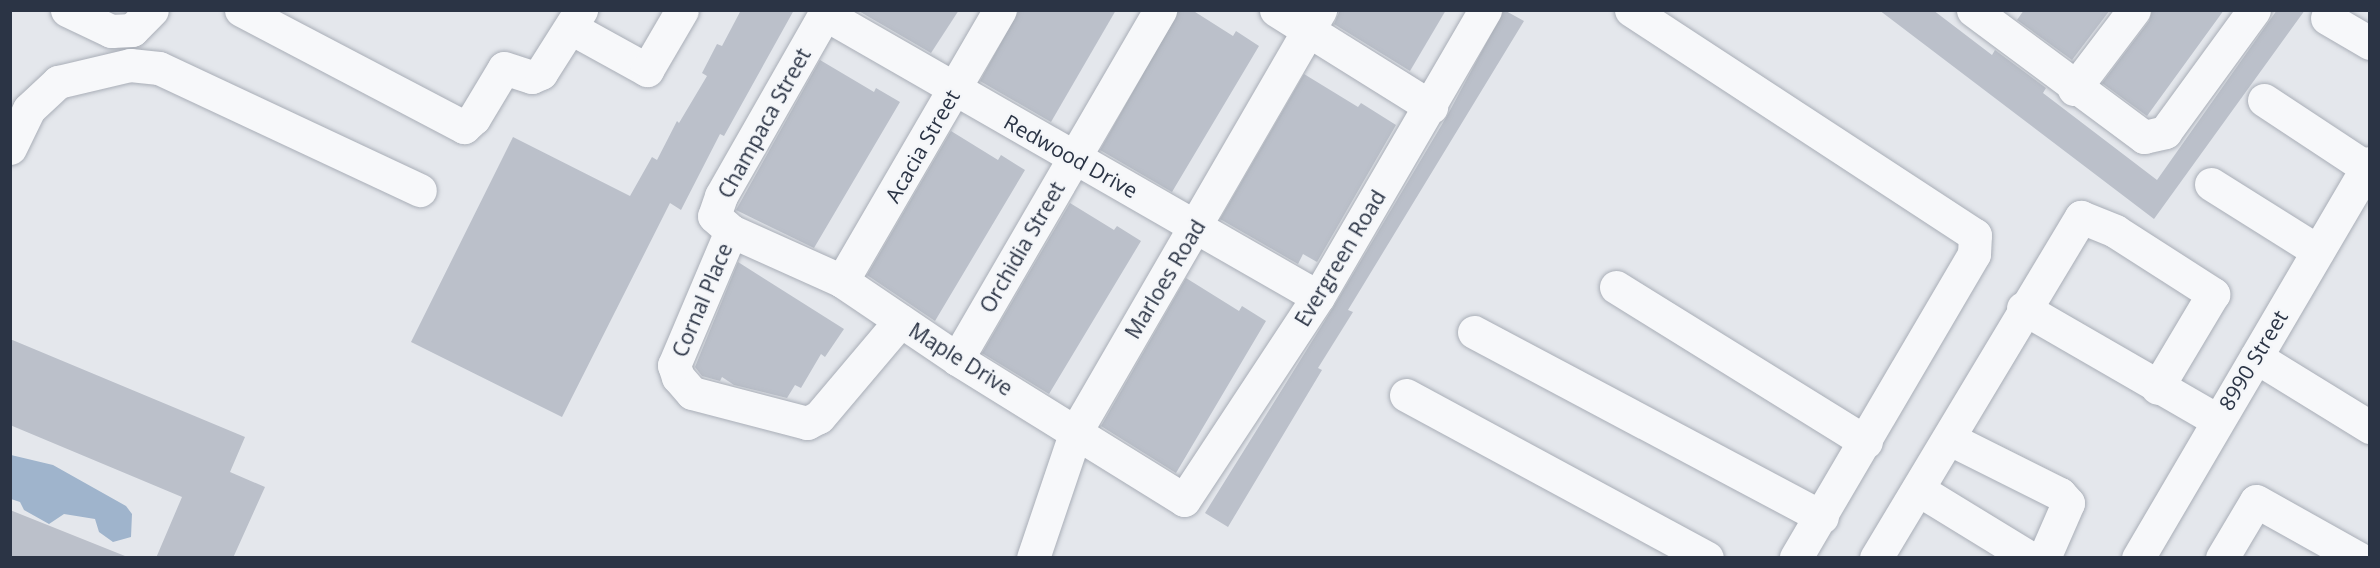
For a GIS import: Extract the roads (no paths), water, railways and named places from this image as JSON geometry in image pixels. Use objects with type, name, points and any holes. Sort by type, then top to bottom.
[{"type":"street","points":[[67,10],[111,31],[132,30],[152,10]]},
{"type":"street","points":[[241,10],[464,127],[474,118],[499,72],[508,68],[537,76],[576,19],[647,70],[682,10]]},
{"type":"street","name":"Acacia Street","points":[[842,281],[1000,10]]},
{"type":"street","name":"Orchidia Street","points":[[957,359],[1160,10]]},
{"type":"street","points":[[1276,10],[1314,20],[1431,107]]},
{"type":"street","name":"Evergreen Road","points":[[1184,500],[1318,297],[1431,107],[1485,10]]},
{"type":"street","points":[[1631,10],[1975,235],[1974,254],[1796,558]]},
{"type":"street","points":[[1973,10],[2008,21],[2074,89],[2144,137],[2165,132],[2254,10]]},
{"type":"street","points":[[2074,89],[2134,10]]},
{"type":"street","name":"Redwood Drive","points":[[826,12],[954,91],[1197,226],[1318,297]]},
{"type":"street","name":"Champaca Street","points":[[731,231],[714,216],[721,196],[826,12]]},
{"type":"street","points":[[2327,18],[2370,43]]},
{"type":"street","name":"Marloes Road","points":[[1032,558],[1076,431],[1197,226],[1314,20]]},
{"type":"street","points":[[10,148],[29,109],[58,82],[130,65],[159,68],[420,190]]},
{"type":"street","points":[[2264,100],[2369,167]]},
{"type":"street","name":"8990 Street","points":[[2144,555],[2217,420],[2369,167]]},
{"type":"street","points":[[2211,184],[2318,251]]},
{"type":"street","points":[[1876,558],[1950,439],[2023,308],[2081,217],[2115,231],[2214,294],[2157,388]]},
{"type":"street","name":"Maple Drive","points":[[731,231],[842,281],[957,359],[1184,500]]},
{"type":"street","name":"Cornal Place","points":[[731,231],[674,364],[678,377],[692,393],[807,423],[819,417],[900,321]]},
{"type":"street","points":[[1616,287],[1866,442]]},
{"type":"street","points":[[2023,308],[2157,388],[2217,420]]},
{"type":"street","points":[[1474,332],[1822,517]]},
{"type":"street","points":[[2256,357],[2370,427]]},
{"type":"street","points":[[1406,395],[1707,558]]},
{"type":"street","points":[[1950,439],[2060,494],[2068,503],[2044,558]]},
{"type":"street","points":[[1919,490],[2030,558]]},
{"type":"street","points":[[2222,558],[2256,501],[2358,558]]},
{"type":"water","points":[[11,455],[53,465],[126,506],[132,514],[131,537],[113,542],[99,532],[95,519],[64,514],[49,524],[24,510],[20,502],[11,499]]}]
